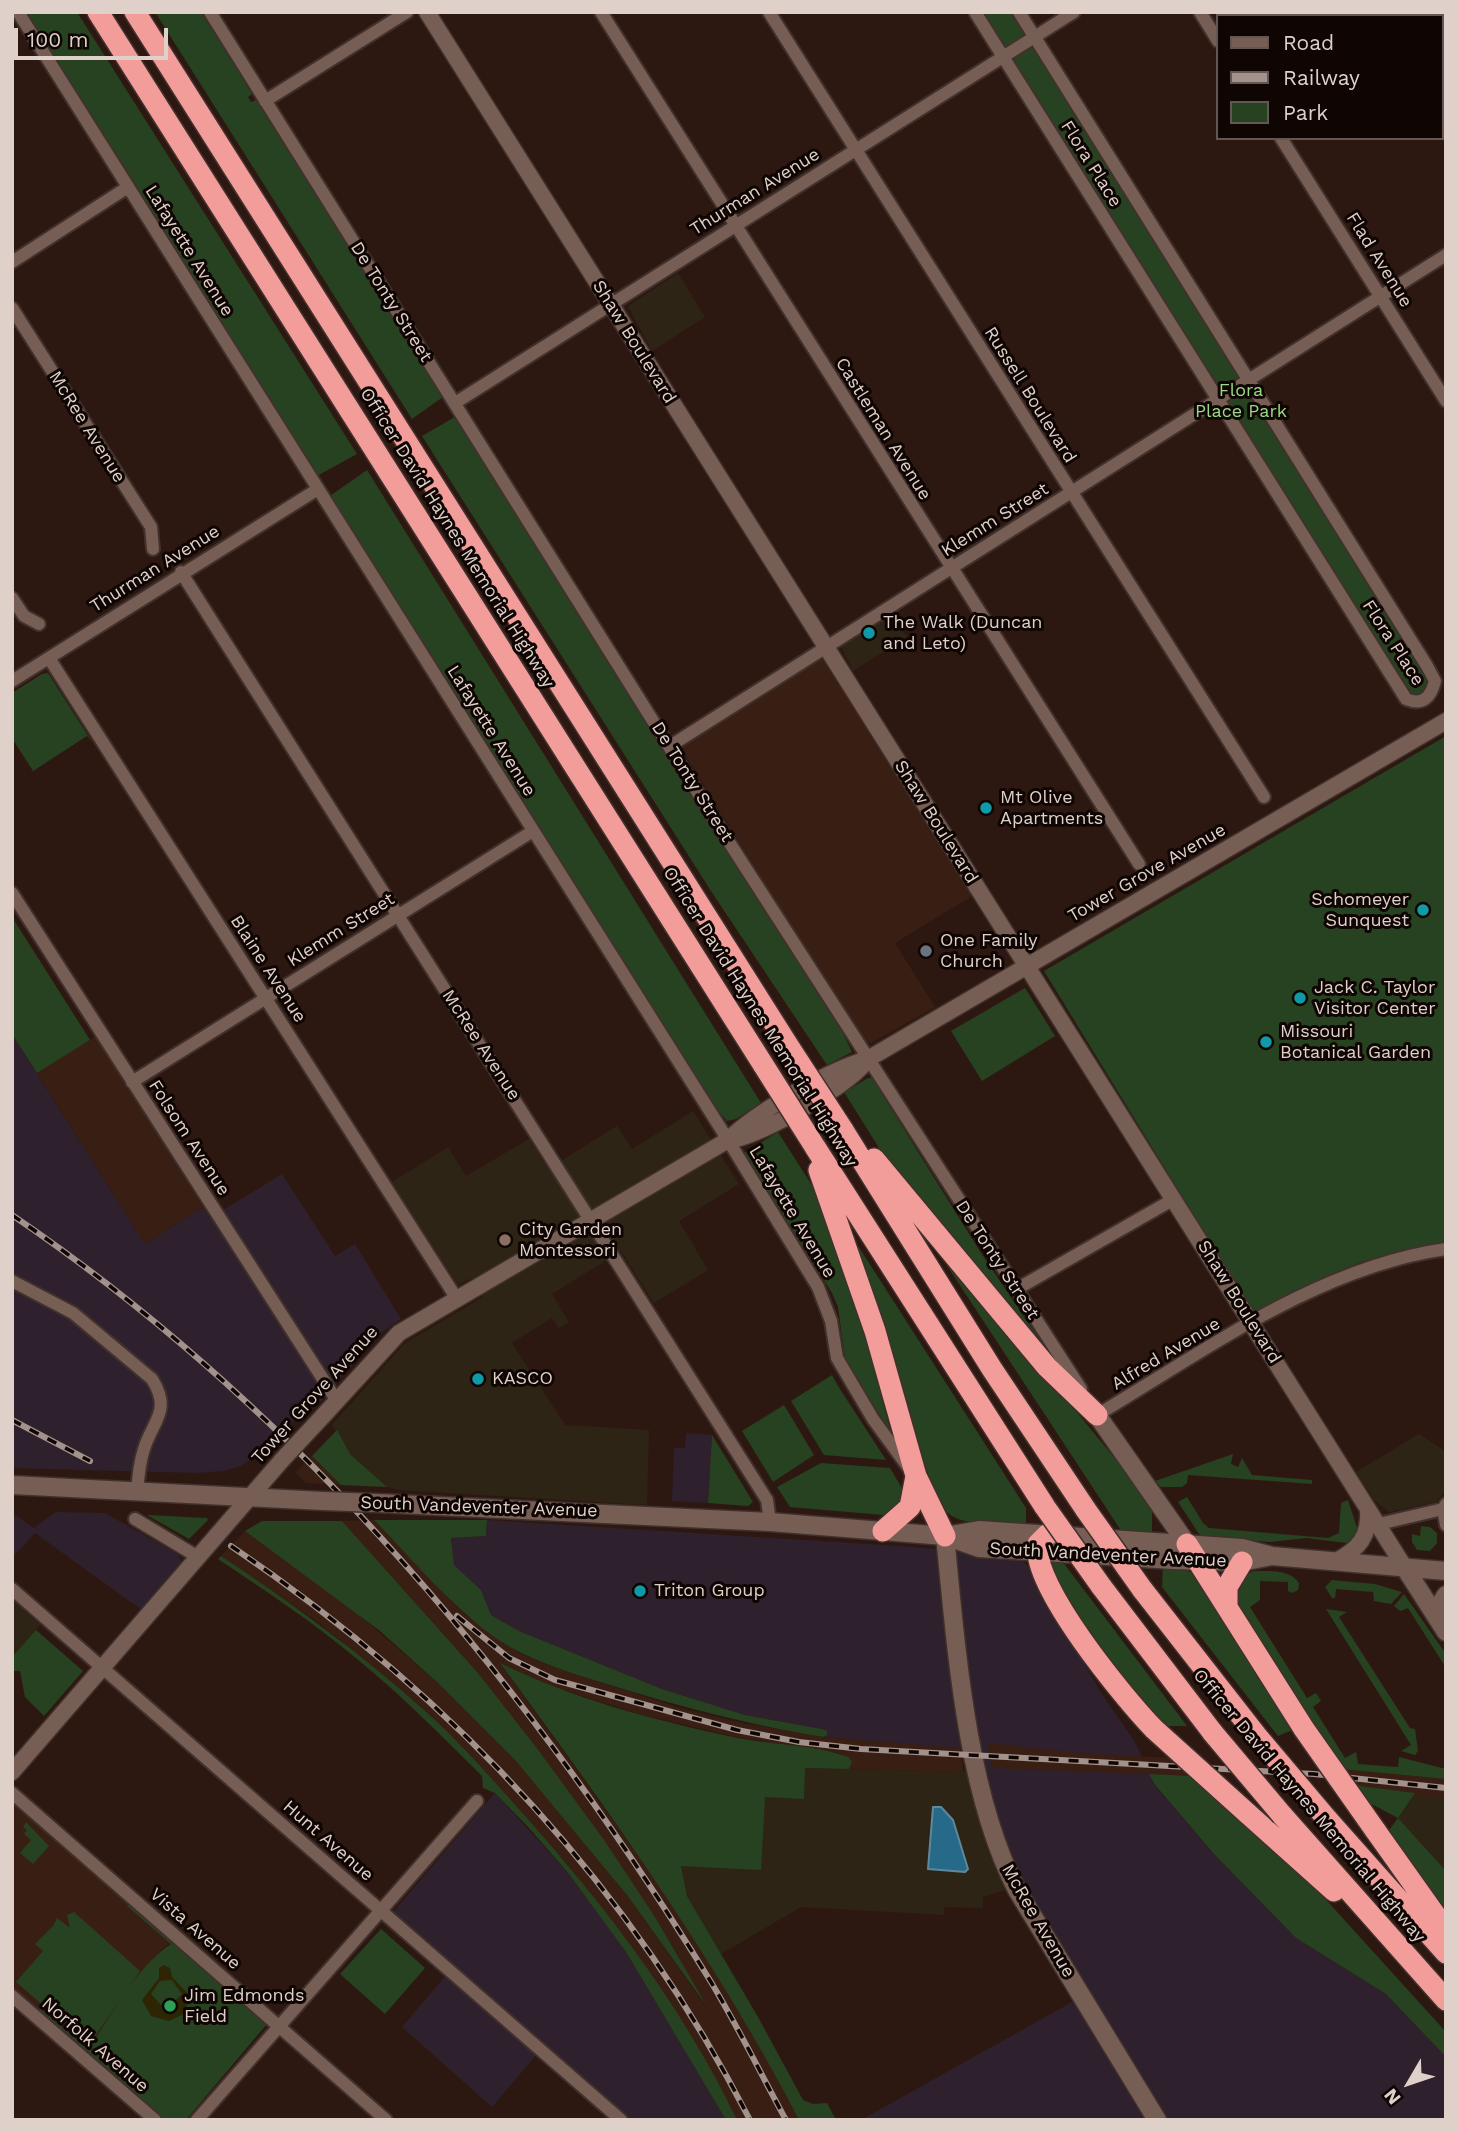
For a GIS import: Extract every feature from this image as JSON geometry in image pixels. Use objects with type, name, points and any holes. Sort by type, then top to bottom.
[{"type":"highway","name":"Officer David Haynes Memorial Highway","points":[[98,12],[814,1147],[1045,1507],[1101,1586],[1213,1733],[1446,2000]]},
{"type":"highway","name":"Officer David Haynes Memorial Highway","points":[[135,12],[998,1378],[1086,1510],[1142,1589],[1256,1735],[1326,1819],[1446,1953]]},
{"type":"highway","points":[[843,1130],[877,1161],[1047,1367],[1097,1415]]},
{"type":"highway","points":[[814,1147],[824,1185],[875,1331],[916,1476],[945,1536]]},
{"type":"highway","points":[[883,1531],[909,1507],[916,1476]]},
{"type":"highway","points":[[1042,1543],[1040,1565],[1079,1636],[1109,1679],[1154,1728],[1389,1937]]},
{"type":"highway","points":[[1193,1552],[1304,1728],[1446,1930]]},
{"type":"highway","points":[[1227,1607],[1227,1587],[1242,1562]]},
{"type":"main road","name":"De Tonty Street","points":[[1097,1415],[1193,1552]]},
{"type":"main road","name":"South Vandeventer Avenue","points":[[12,1485],[770,1522],[945,1536],[979,1530],[1129,1557],[1242,1548],[1272,1556],[1446,1571]]},
{"type":"main road","points":[[1129,1557],[1152,1543],[1161,1533],[1164,1511]]},
{"type":"main road","name":"McRee Avenue","points":[[945,1536],[966,1708],[983,1800],[998,1852],[1021,1898],[1157,2120]]},
{"type":"main road","name":"South Vandeventer Avenue","points":[[1042,1543],[1152,1543],[1242,1562],[1272,1556]]},
{"type":"main road","name":"Shaw Boulevard","points":[[1405,1568],[1442,1626]]},
{"type":"main road","points":[[1442,1626],[1440,1605],[1446,1595]]},
{"type":"street","name":"Lafayette Avenue","points":[[18,12],[728,1140],[818,1287],[831,1321],[837,1357],[885,1438],[916,1476]]},
{"type":"street","name":"De Tonty Street","points":[[210,12],[670,746],[1097,1415]]},
{"type":"street","points":[[265,101],[407,12]]},
{"type":"street","name":"Shaw Boulevard","points":[[427,12],[1405,1568]]},
{"type":"street","name":"Castleman Avenue","points":[[601,12],[1139,863]]},
{"type":"street","name":"Russell Boulevard","points":[[769,12],[1264,797]]},
{"type":"street","name":"Flora Place","points":[[975,12],[1406,699],[1422,701],[1428,697],[1435,681],[1427,666],[1019,12]]},
{"type":"street","name":"Thurman Avenue","points":[[455,403],[1074,12]]},
{"type":"street","points":[[1200,12],[1216,38]]},
{"type":"street","name":"Flad Avenue","points":[[1282,140],[1446,401]]},
{"type":"street","points":[[12,262],[128,187]]},
{"type":"street","name":"Klemm Street","points":[[670,746],[1446,255]]},
{"type":"street","name":"McRee Avenue","points":[[12,307],[150,527],[153,549]]},
{"type":"street","name":"Thurman Avenue","points":[[12,681],[181,572],[318,489]]},
{"type":"street","name":"McRee Avenue","points":[[181,572],[767,1500],[770,1522]]},
{"type":"street","points":[[12,598],[24,616],[39,624]]},
{"type":"street","name":"Blaine Avenue","points":[[49,658],[457,1299]]},
{"type":"street","name":"Tower Grove Avenue","points":[[12,1772],[282,1460],[392,1339],[728,1140],[746,1124],[833,1072],[868,1059],[1446,721]]},
{"type":"street","name":"Klemm Street","points":[[132,1082],[533,831]]},
{"type":"street","name":"Folsom Avenue","points":[[12,893],[337,1401]]},
{"type":"street","points":[[1015,1290],[1174,1199]]},
{"type":"street","name":"Alfred Avenue","points":[[1097,1415],[1252,1323],[1362,1267],[1400,1256],[1446,1249]]},
{"type":"street","points":[[12,1281],[74,1313],[152,1378],[160,1391],[162,1408],[139,1464],[137,1493]]},
{"type":"street","points":[[1336,1561],[1353,1551],[1365,1538],[1369,1523],[1368,1507]]},
{"type":"street","points":[[1379,1524],[1444,1507],[1446,1525]]},
{"type":"street","points":[[135,1519],[198,1557]]},
{"type":"street","name":"Hunt Avenue","points":[[12,1590],[621,2120]]},
{"type":"street","name":"Vista Avenue","points":[[12,1793],[386,2120]]},
{"type":"street","points":[[197,2120],[477,1801]]},
{"type":"street","name":"Norfolk Avenue","points":[[12,1996],[155,2120]]},
{"type":"shaded area","points":[[678,273],[705,317],[652,351],[628,306]]},
{"type":"shaded area","points":[[892,613],[907,637],[853,671],[841,646]]},
{"type":"shaded area","points":[[821,657],[972,896],[895,943],[935,1007],[871,1043],[861,1039],[681,748],[682,744]]},
{"type":"shaded area","points":[[12,1034],[145,1244],[203,1207],[210,1218],[282,1174],[335,1256],[355,1244],[401,1319],[379,1334],[321,1401],[312,1402],[268,1447],[241,1466],[223,1471],[197,1473],[12,1468]]},
{"type":"shaded area","points":[[96,1036],[203,1207],[145,1244],[37,1073]]},
{"type":"shaded area","points":[[693,1111],[739,1184],[679,1221],[708,1270],[654,1303],[621,1251],[552,1294],[569,1322],[559,1328],[552,1318],[512,1343],[565,1425],[649,1430],[647,1505],[398,1490],[387,1487],[350,1454],[332,1425],[404,1344],[483,1297],[472,1278],[459,1284],[455,1280],[392,1182],[448,1147],[466,1176],[529,1139],[548,1169],[617,1126],[632,1149]]},
{"type":"shaded area","points":[[686,1433],[712,1435],[708,1503],[672,1501],[674,1448],[685,1448]]},
{"type":"shaded area","points":[[1419,1434],[1446,1452],[1446,1491],[1435,1502],[1389,1512],[1375,1501],[1356,1472]]},
{"type":"shaded area","points":[[312,1456],[341,1485],[306,1483],[295,1473]]},
{"type":"shaded area","points":[[56,1512],[105,1513],[178,1554],[182,1563],[142,1610],[35,1533],[12,1558],[12,1513],[34,1528]]},
{"type":"shaded area","points":[[374,1520],[464,1614],[519,1653],[553,1667],[684,1709],[743,1723],[823,1737],[960,1748],[963,1772],[849,1769],[852,1762],[838,1753],[735,1737],[639,1714],[540,1683],[501,1665],[663,1890],[737,2004],[799,2120],[737,2120],[697,2046],[652,1976],[568,1865],[508,1797],[426,1711],[388,1679],[318,1622],[221,1556],[245,1531],[345,1603],[439,1684],[516,1761],[569,1821],[627,1895],[707,2008],[655,1917],[478,1673],[342,1521]]},
{"type":"shaded area","points":[[487,1520],[916,1547],[1021,1559],[1032,1571],[1101,1693],[1135,1742],[1155,1786],[1215,1855],[1296,1938],[1386,1994],[1446,2057],[1446,2120],[861,2120],[1090,1992],[1036,1906],[1010,1858],[990,1793],[983,1751],[823,1737],[827,1735],[822,1729],[745,1715],[662,1689],[519,1631],[491,1615],[481,1590],[454,1565],[451,1538],[486,1536]]},
{"type":"shaded area","points":[[12,1600],[40,1625],[12,1658]]},
{"type":"shaded area","points":[[583,1713],[804,1768],[969,1772],[986,1846],[1005,1890],[983,1897],[983,1908],[944,1907],[944,1915],[801,1907],[721,1954],[687,1896],[681,1865]]},
{"type":"shaded area","points":[[988,1743],[1080,1753],[1173,1758],[1193,1776],[992,1768]]},
{"type":"shaded area","points":[[1341,1769],[1446,1779],[1446,1799],[1353,1785]]},
{"type":"shaded area","points":[[495,1793],[569,1874],[626,1952],[726,2120],[629,2120],[544,2046],[492,2107],[402,2027],[454,1966],[393,1912]]},
{"type":"shaded area","points":[[1415,1793],[1446,1799],[1446,1871],[1398,1818]]},
{"type":"shaded area","points":[[12,1803],[172,1942],[147,1966],[86,2052],[12,1987]]},
{"type":"green space","points":[[26,12],[77,12],[357,454],[317,476]]},
{"type":"green space","points":[[155,12],[201,12],[252,94],[248,97],[251,102],[256,100],[443,397],[412,419]]},
{"type":"green space","name":"Flora Place Park","points":[[975,12],[1019,12],[1435,681],[1414,702]]},
{"type":"green space","points":[[455,417],[842,1031],[852,1052],[827,1065],[711,891],[422,436]]},
{"type":"green space","points":[[367,470],[761,1103],[736,1119],[727,1121],[716,1108],[330,496]]},
{"type":"green space","points":[[48,673],[92,742],[87,736],[33,771],[12,738],[12,693]]},
{"type":"green space","name":"Missouri Botanical Garden","points":[[1446,736],[1446,1241],[1360,1262],[1253,1312],[1044,971]]},
{"type":"green space","points":[[12,917],[90,1040],[37,1073],[12,1034]]},
{"type":"green space","points":[[1025,988],[1055,1036],[982,1081],[951,1031]]},
{"type":"green space","points":[[872,1078],[981,1253],[1063,1374],[901,1183],[844,1092]]},
{"type":"green space","points":[[778,1132],[818,1195],[860,1314],[891,1433],[845,1358],[838,1307],[832,1293],[744,1153]]},
{"type":"green space","points":[[853,1238],[1026,1508],[1026,1526],[963,1520],[948,1513],[940,1502],[932,1485],[888,1341],[850,1240]]},
{"type":"green space","points":[[940,1255],[1018,1341],[1136,1484],[1152,1509],[1152,1534],[1122,1532]]},
{"type":"green space","points":[[832,1375],[886,1460],[824,1455],[791,1401]]},
{"type":"green space","points":[[784,1405],[814,1455],[773,1482],[742,1431]]},
{"type":"green space","points":[[337,1430],[350,1454],[387,1487],[341,1485],[312,1456]]},
{"type":"green space","points":[[712,1435],[753,1502],[748,1506],[708,1503]]},
{"type":"green space","points":[[1233,1454],[1231,1464],[1238,1467],[1242,1458],[1252,1475],[1312,1480],[1312,1484],[1188,1475],[1187,1483],[1182,1487],[1161,1487],[1155,1481]]},
{"type":"green space","points":[[821,1463],[890,1468],[903,1490],[899,1504],[883,1515],[790,1507],[777,1487]]},
{"type":"green space","points":[[1187,1497],[1209,1528],[1328,1538],[1339,1533],[1341,1503],[1348,1500],[1358,1531],[1354,1539],[1346,1543],[1307,1538],[1270,1542],[1205,1537],[1199,1534],[1178,1502]]},
{"type":"green space","points":[[147,1515],[207,1518],[208,1520],[189,1539]]},
{"type":"green space","points":[[374,1520],[487,1520],[486,1536],[451,1538],[454,1565],[481,1590],[491,1615],[519,1631],[662,1689],[745,1715],[822,1729],[827,1731],[827,1735],[823,1737],[796,1732],[689,1708],[579,1675],[520,1652],[493,1636],[461,1610]]},
{"type":"green space","points":[[262,1521],[342,1521],[478,1673],[536,1747],[604,1840],[655,1917],[708,2008],[627,1895],[516,1761],[439,1684],[380,1631],[245,1531]]},
{"type":"green space","points":[[1421,1526],[1430,1527],[1437,1533],[1437,1543],[1430,1551],[1417,1550],[1412,1542],[1412,1534],[1420,1536]]},
{"type":"green space","points":[[221,1556],[300,1610],[375,1668],[437,1722],[489,1775],[586,1887],[642,1961],[693,2039],[737,2120],[726,2120],[626,1952],[569,1874],[495,1793],[483,1788],[482,1776],[421,1716],[340,1645],[218,1559]]},
{"type":"green space","points":[[1062,1561],[1187,1726],[1161,1726],[1109,1668],[1054,1576],[1050,1562]]},
{"type":"green space","points":[[1163,1567],[1192,1572],[1295,1729],[1278,1736],[1162,1587]]},
{"type":"green space","points":[[1254,1571],[1285,1573],[1299,1583],[1298,1590],[1292,1593],[1288,1591],[1288,1582],[1260,1581],[1260,1600],[1250,1607],[1307,1698],[1316,1693],[1321,1701],[1313,1707],[1345,1758],[1356,1752],[1358,1764],[1398,1767],[1399,1757],[1446,1769],[1446,1779],[1341,1769],[1313,1729],[1237,1604],[1239,1584],[1245,1576]]},
{"type":"green space","points":[[1332,1580],[1375,1584],[1402,1592],[1391,1604],[1374,1601],[1373,1592],[1336,1589],[1335,1598],[1332,1598],[1325,1587]]},
{"type":"green space","points":[[1404,1594],[1446,1654],[1446,1668],[1408,1608],[1400,1611],[1394,1606]]},
{"type":"green space","points":[[1326,1609],[1347,1612],[1339,1617],[1410,1728],[1415,1729],[1418,1751],[1415,1755],[1401,1751],[1411,1745]]},
{"type":"green space","points":[[36,1630],[83,1671],[44,1716],[25,1697],[20,1671],[12,1671],[12,1657]]},
{"type":"green space","points":[[500,1663],[585,1698],[644,1716],[747,1740],[835,1753],[848,1757],[852,1762],[849,1769],[805,1768],[804,1799],[765,1797],[761,1870],[681,1866],[687,1896],[803,2100],[813,2104],[827,2103],[836,2120],[799,2120],[732,2000],[696,1943],[620,1829]]},
{"type":"green space","points":[[1149,1774],[1193,1776],[1319,1892],[1446,2032],[1446,2057],[1386,1994],[1296,1938],[1215,1855],[1155,1785]]},
{"type":"green space","points":[[1353,1785],[1415,1793],[1398,1818],[1364,1800]]},
{"type":"green space","points":[[1398,1818],[1446,1871],[1446,1914],[1387,1833]]},
{"type":"green space","points":[[26,1822],[49,1846],[33,1864],[20,1853],[31,1840],[24,1834],[27,1830],[23,1827]]},
{"type":"green space","name":"Jim Edmonds Field","points":[[129,1904],[266,2025],[186,2120],[164,2120],[39,2011],[41,2009],[88,2049],[136,1978],[171,1944],[127,1906]]},
{"type":"green space","points":[[74,1912],[140,1971],[89,2045],[16,1982],[43,1951],[35,1944],[53,1926],[57,1918],[70,1928],[67,1915]]},
{"type":"green space","points":[[381,1929],[425,1968],[385,2014],[340,1974]]},
{"type":"sand","points":[[164,1965],[170,1968],[172,1977],[191,1997],[182,2015],[169,2021],[151,2016],[142,2000],[159,1978],[159,1968]],"holes":[[[172,1980],[182,1994],[166,2010],[151,1994],[160,1981]]]},
{"type":"water","points":[[933,1807],[941,1807],[953,1820],[968,1869],[965,1872],[928,1869]]},
{"type":"railway","points":[[12,1215],[117,1292],[217,1376],[312,1466],[402,1561],[486,1661],[566,1765],[641,1872],[721,1999],[786,2120]]},
{"type":"railway","points":[[12,1420],[90,1461]]},
{"type":"railway","points":[[231,1546],[311,1603],[387,1665],[460,1730],[527,1800],[590,1874],[649,1952],[702,2034],[750,2120]]},
{"type":"railway","points":[[457,1616],[509,1658],[555,1680],[737,1730],[799,1742],[861,1749],[1314,1774],[1446,1788]]},
{"type":"place","name":"The Walk (Duncan and Leto)","points":[[869,633]]},
{"type":"place","name":"Mt Olive Apartments","points":[[986,808]]},
{"type":"place","name":"Schomeyer Sunquest","points":[[1423,910]]},
{"type":"place","name":"One Family Church","points":[[926,951]]},
{"type":"place","name":"Jack C. Taylor Visitor Center","points":[[1300,998]]},
{"type":"place","name":"Missouri Botanical Garden","points":[[1266,1042]]},
{"type":"place","name":"City Garden Montessori","points":[[505,1240]]},
{"type":"place","name":"KASCO","points":[[478,1379]]},
{"type":"place","name":"Triton Group","points":[[640,1591]]},
{"type":"place","name":"Jim Edmonds Field","points":[[170,2006]]}]
